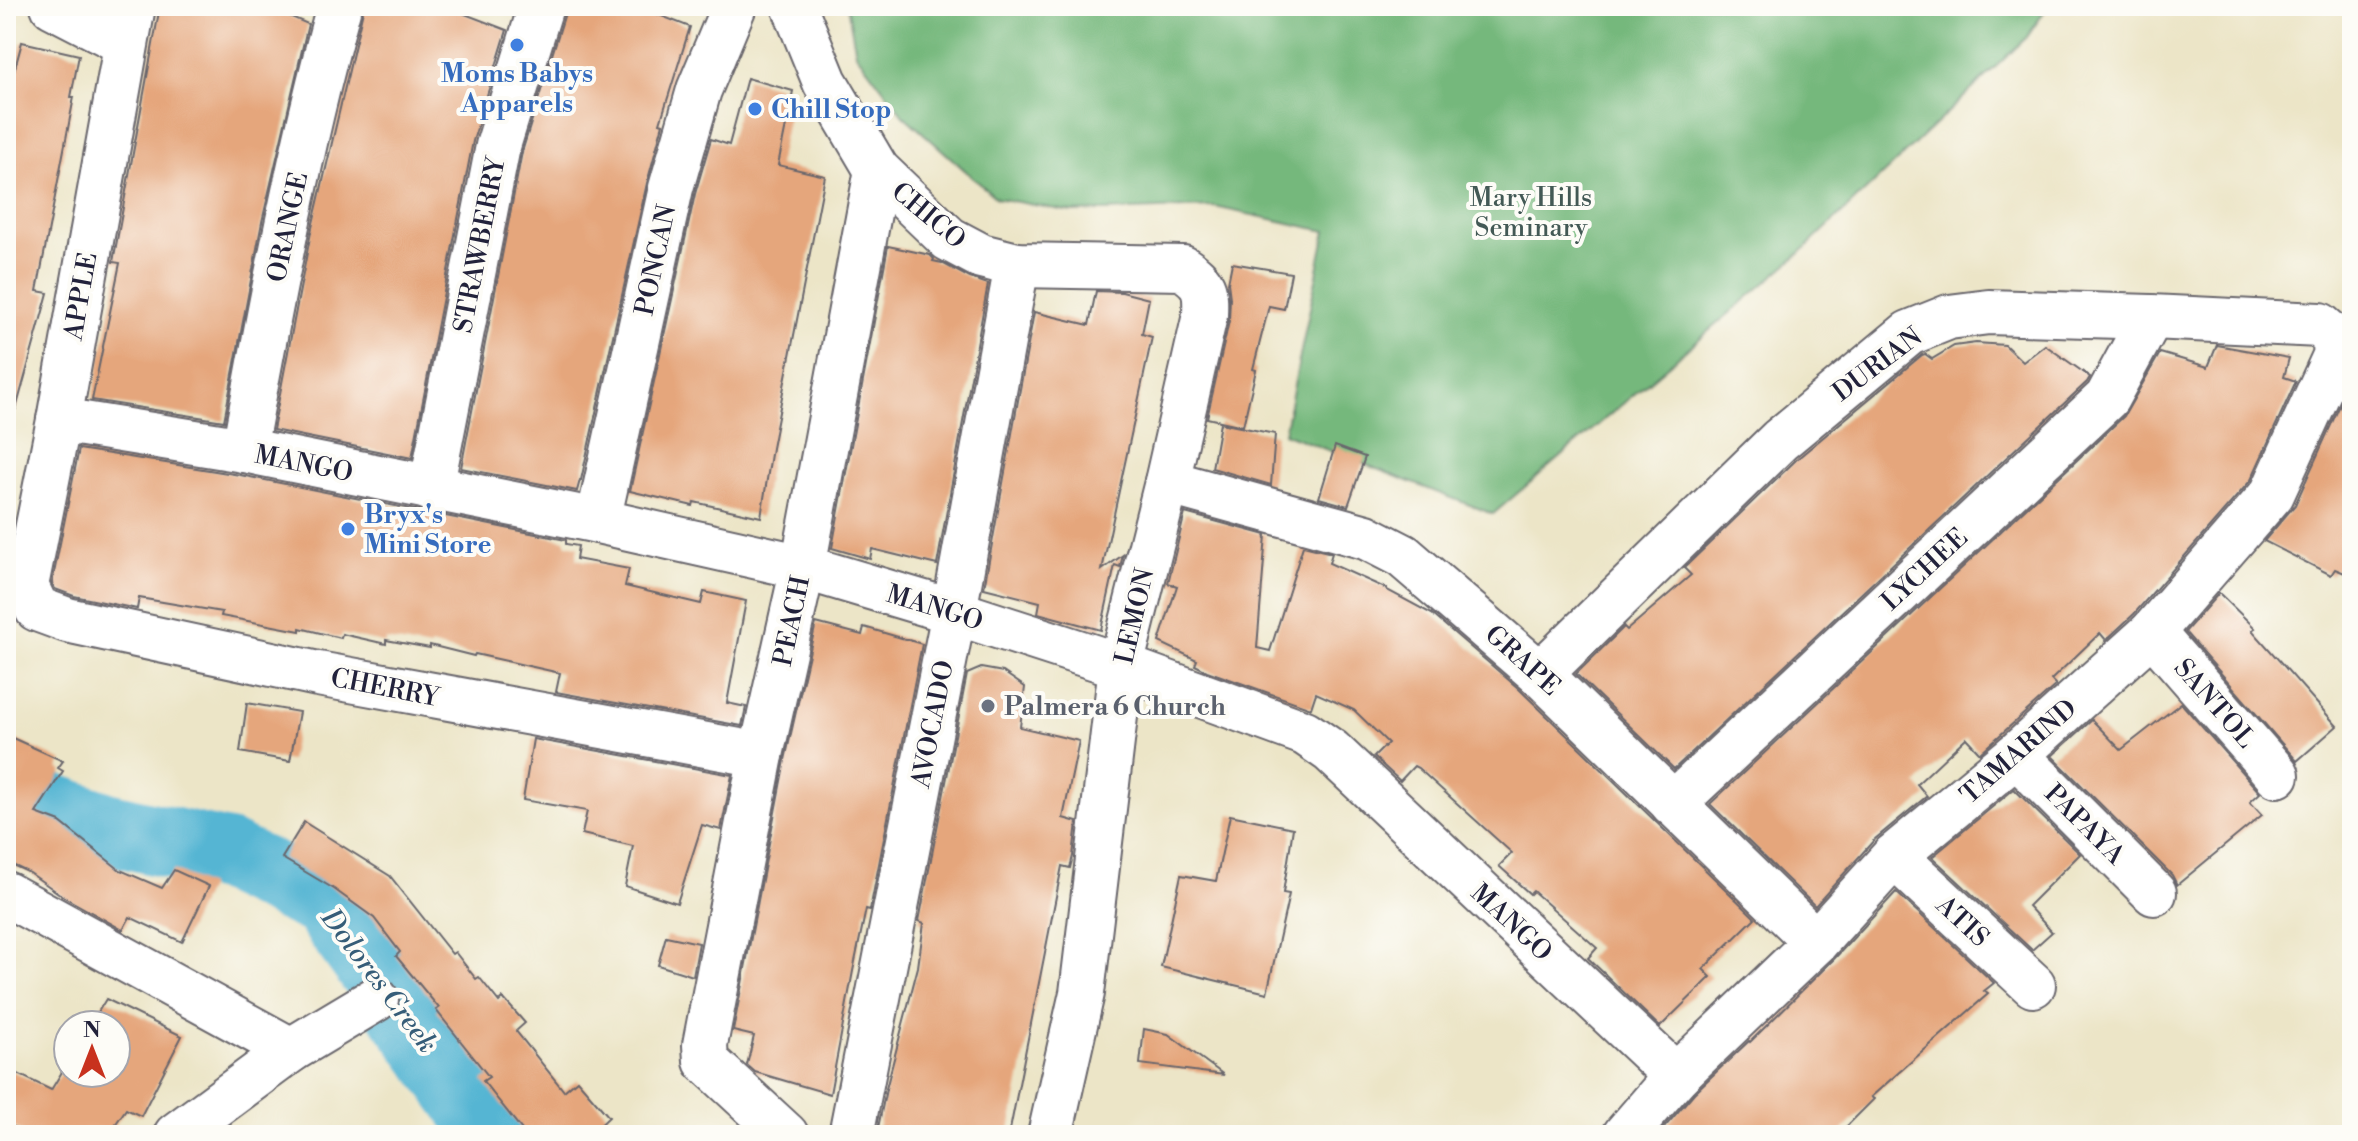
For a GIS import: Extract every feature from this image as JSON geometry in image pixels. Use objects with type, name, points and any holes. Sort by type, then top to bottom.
[{"type":"street","points":[[53,6],[129,25]]},
{"type":"street","name":"ORANGE","points":[[244,450],[280,255],[321,71],[339,6]]},
{"type":"street","name":"STRAWBERRY","points":[[431,489],[498,146],[541,6]]},
{"type":"street","name":"PONCAN","points":[[598,521],[671,188],[699,90],[734,6]]},
{"type":"street","name":"CHICO","points":[[794,6],[825,82],[877,170],[949,239],[981,256],[1017,265],[1167,267]]},
{"type":"street","name":"APPLE","points":[[26,586],[59,420],[129,25]]},
{"type":"street","name":"PEACH","points":[[786,1135],[714,1070],[706,1061],[705,1045],[761,755],[803,567],[877,170]]},
{"type":"street","name":"AVOCADO","points":[[851,1135],[954,612],[1017,265]]},
{"type":"street","name":"LEMON","points":[[1050,1135],[1082,993],[1121,666],[1205,315],[1206,293],[1198,279],[1183,268],[1167,267]]},
{"type":"street","name":"DURIAN","points":[[1540,674],[1780,440],[1909,333],[1949,317],[1989,312],[2320,325]]},
{"type":"street","name":"LYCHEE","points":[[1673,804],[2107,398],[2151,317]]},
{"type":"street","name":"TAMARIND","points":[[1625,1135],[1676,1076],[1816,942],[1894,856],[2016,755],[2152,632],[2272,494],[2336,354],[2334,337],[2320,325]]},
{"type":"street","name":"MANGO","points":[[59,420],[244,450],[598,521],[803,567],[1121,666],[1305,733],[1331,751],[1676,1076]]},
{"type":"street","name":"GRAPE","points":[[1167,482],[1366,537],[1403,556],[1540,674],[1816,942]]},
{"type":"street","name":"CHERRY","points":[[26,586],[37,609],[67,620],[318,674],[761,755]]},
{"type":"street","name":"SANTOL","points":[[2152,632],[2277,775]]},
{"type":"street","name":"PAPAYA","points":[[2016,755],[2154,893]]},
{"type":"street","name":"ATIS","points":[[1894,856],[2033,985]]},
{"type":"street","points":[[6,894],[291,1050]]},
{"type":"street","points":[[176,1135],[291,1050],[376,999]]},
{"type":"green space","name":"Mary Hills Seminary","points":[[847,6],[2048,6],[2027,37],[1798,255],[1493,514],[1284,433],[1326,231],[1215,207],[1072,212],[996,198],[903,115],[856,53]]},
{"type":"building","points":[[160,6],[266,6],[308,24],[262,222],[224,421],[92,400],[120,263],[113,262]]},
{"type":"building","points":[[364,6],[444,6],[507,30],[473,141],[412,458],[273,430],[311,232]]},
{"type":"building","points":[[565,6],[636,6],[690,27],[660,123],[663,124],[577,491],[461,468],[522,152]]},
{"type":"building","points":[[22,42],[79,55],[71,97],[74,97],[37,291],[48,293],[16,409],[6,408],[6,82],[11,83]]},
{"type":"building","points":[[747,78],[793,91],[778,165],[825,176],[761,517],[694,502],[693,506],[630,491],[695,194],[711,139],[729,145]]},
{"type":"building","points":[[888,246],[930,255],[933,261],[988,284],[937,565],[872,549],[870,559],[832,548]]},
{"type":"building","points":[[1232,263],[1291,273],[1284,309],[1269,306],[1243,426],[1207,418],[1229,321],[1228,283]]},
{"type":"building","points":[[1096,291],[1122,292],[1149,299],[1142,334],[1152,337],[1102,570],[1123,555],[1120,567],[1115,565],[1101,630],[1038,613],[1040,602],[984,588],[1034,312],[1089,325]]},
{"type":"building","points":[[1976,343],[2005,345],[2023,362],[2045,345],[2090,377],[1674,769],[1576,674],[1624,627],[1627,630],[1691,575],[1684,568],[1797,459],[1922,355],[1932,359],[1954,346]]},
{"type":"building","points":[[2217,345],[2289,358],[2284,377],[2296,381],[2251,480],[2134,614],[2106,640],[2100,633],[2051,680],[2056,685],[1980,753],[1966,738],[1917,784],[1927,796],[1875,839],[1815,906],[1710,804],[2124,416],[2160,353],[2208,367]]},
{"type":"building","points":[[2344,396],[2352,399],[2352,576],[2335,569],[2331,575],[2264,541],[2295,505]]},
{"type":"building","points":[[1220,423],[1275,434],[1271,485],[1212,468]]},
{"type":"building","points":[[1335,446],[1365,457],[1348,506],[1319,498]]},
{"type":"building","points":[[79,449],[240,475],[566,540],[566,544],[578,546],[576,559],[629,569],[625,586],[701,604],[704,592],[746,601],[727,703],[746,707],[742,726],[556,692],[560,673],[430,645],[430,648],[386,640],[386,644],[342,634],[341,638],[139,598],[137,609],[55,589],[52,583]]},
{"type":"building","points":[[1185,513],[1266,535],[1257,648],[1270,651],[1303,546],[1332,553],[1329,563],[1387,589],[1432,614],[1518,688],[1755,918],[1703,969],[1711,977],[1660,1027],[1588,958],[1597,948],[1533,891],[1530,894],[1499,866],[1512,853],[1418,768],[1414,766],[1400,781],[1374,757],[1388,743],[1354,710],[1316,693],[1311,708],[1207,671],[1195,665],[1197,660],[1159,642],[1177,586],[1168,583]]},
{"type":"building","points":[[2219,593],[2255,628],[2252,630],[2337,726],[2297,761],[2185,632]]},
{"type":"building","points":[[816,623],[862,635],[864,627],[922,644],[830,1094],[755,1072],[747,1065],[754,1036],[733,1031],[785,760]]},
{"type":"building","points":[[981,668],[1003,672],[1025,687],[1020,727],[1079,741],[1063,818],[1077,822],[1073,856],[1070,868],[1062,866],[1009,1135],[885,1135],[886,1130],[878,1128],[918,967],[924,923],[919,921],[967,674]]},
{"type":"building","points":[[247,703],[299,712],[290,761],[240,752]]},
{"type":"building","points":[[2181,703],[2260,793],[2250,802],[2262,815],[2177,885],[2172,875],[2052,756],[2092,720],[2121,750]]},
{"type":"building","points":[[6,735],[63,761],[58,768],[63,771],[36,813],[60,822],[120,870],[162,888],[174,870],[209,886],[182,942],[130,917],[123,930],[64,897],[30,873],[6,862]]},
{"type":"building","points":[[533,739],[732,775],[721,830],[702,825],[677,903],[625,886],[633,846],[582,834],[587,811],[523,800]]},
{"type":"building","points":[[2014,789],[2080,854],[2028,906],[2052,932],[2032,950],[1932,857]]},
{"type":"building","points":[[1230,815],[1293,828],[1283,893],[1289,894],[1267,993],[1161,967],[1181,875],[1216,881]]},
{"type":"building","points":[[304,822],[390,876],[452,954],[455,952],[476,979],[479,977],[499,1002],[503,998],[525,1023],[516,1031],[564,1091],[577,1080],[609,1117],[590,1135],[526,1135],[483,1081],[489,1077],[436,1010],[439,1008],[396,956],[400,952],[374,918],[334,889],[282,858]]},
{"type":"building","points":[[1896,892],[1994,983],[1984,991],[1988,994],[1871,1097],[1874,1099],[1838,1135],[1658,1135],[1694,1093],[1834,959]]},
{"type":"building","points":[[666,936],[699,943],[693,976],[658,965]]},
{"type":"building","points":[[106,999],[127,1009],[100,1009]]},
{"type":"building","points":[[132,1012],[182,1036],[141,1116],[126,1109],[108,1135],[28,1135],[6,1123],[6,1068],[51,1090],[132,1089]]},
{"type":"building","points":[[1144,1029],[1168,1034],[1224,1075],[1140,1064]]},
{"type":"waterway","name":"Dolores Creek","points":[[6,793],[106,828],[227,856],[324,902],[495,1135]]},
{"type":"place","name":"Moms Babys Apparels","points":[[517,45]]},
{"type":"place","name":"Chill Stop","points":[[755,109]]},
{"type":"place","name":"Bryx's Mini Store","points":[[348,529]]},
{"type":"place","name":"Palmera 6 Church","points":[[988,706]]}]
